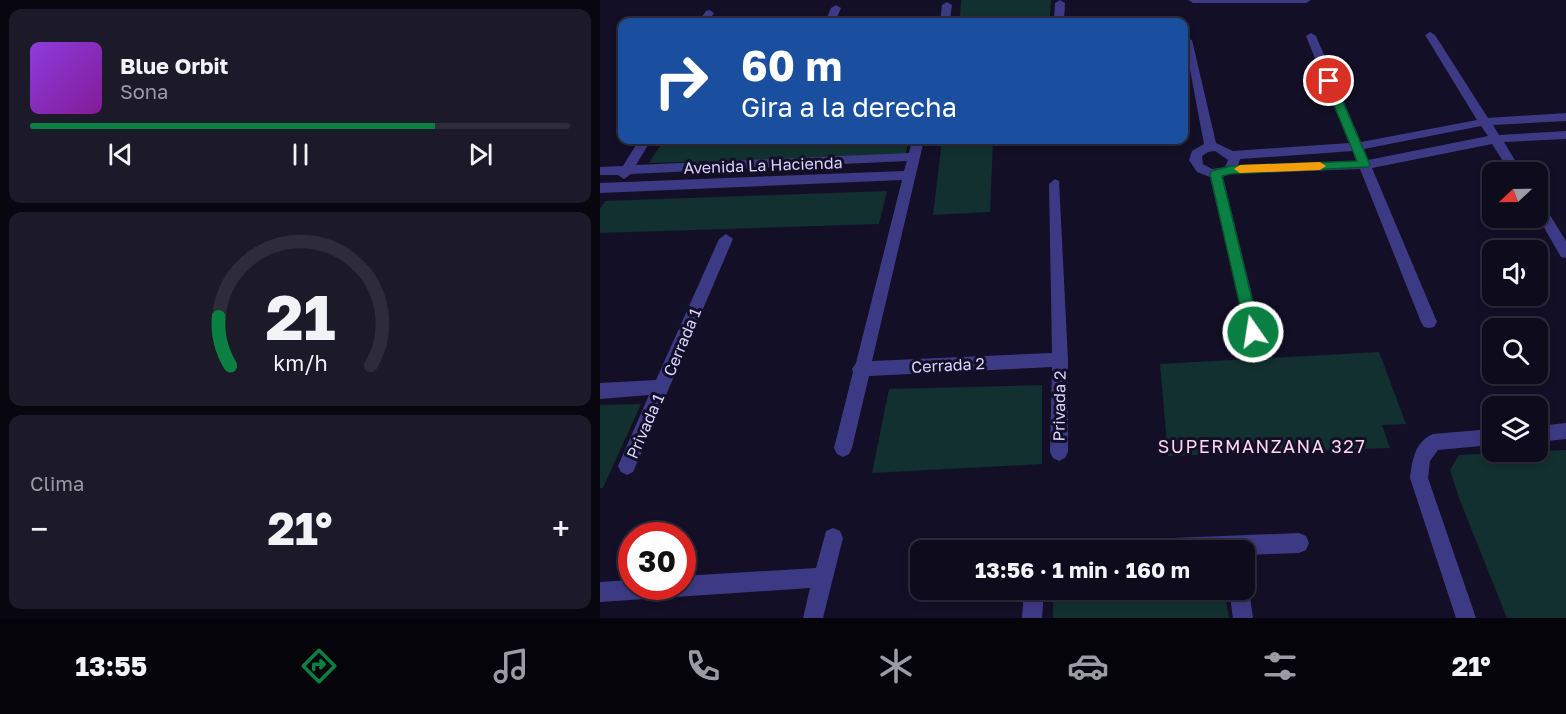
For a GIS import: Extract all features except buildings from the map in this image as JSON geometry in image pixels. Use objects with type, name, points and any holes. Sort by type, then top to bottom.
[{"type":"street","points":[[1193,0],[1306,0]]},
{"type":"street","points":[[1059,18],[1060,3]]},
{"type":"street","points":[[945,18],[946,5]]},
{"type":"street","points":[[832,18],[836,8]]},
{"type":"street","points":[[706,18],[709,13]]},
{"type":"street","points":[[1430,35],[1510,162]]},
{"type":"street","points":[[1311,36],[1429,322]]},
{"type":"street","points":[[1188,44],[1211,147]]},
{"type":"street","points":[[1231,155],[1356,147],[1484,122],[1566,117]]},
{"type":"street","points":[[1223,172],[1234,163],[1231,155],[1222,149],[1211,147],[1196,153],[1195,162],[1203,171],[1223,172],[1364,165],[1496,140],[1566,135]]},
{"type":"street","points":[[616,188],[643,144]]},
{"type":"street","points":[[843,448],[860,369],[917,144]]},
{"type":"street","points":[[600,189],[605,171],[914,157]]},
{"type":"street","points":[[1223,172],[1253,332]]},
{"type":"street","name":"Avenida La Hacienda","points":[[600,189],[910,176]]},
{"type":"street","points":[[1055,184],[1060,360]]},
{"type":"street","points":[[1548,223],[1566,253]]},
{"type":"street","name":"Cerrada 1","points":[[600,391],[663,387],[726,239]]},
{"type":"street","name":"Cerrada 2","points":[[860,369],[1060,360]]},
{"type":"street","name":"Privada 2","points":[[1059,452],[1060,360]]},
{"type":"street","name":"Privada 1","points":[[627,466],[663,387]]},
{"type":"street","points":[[1548,433],[1566,431]]},
{"type":"street","points":[[1466,618],[1419,478],[1421,458],[1433,442],[1482,438]]},
{"type":"street","points":[[813,618],[833,538]]},
{"type":"street","points":[[1255,546],[1299,543]]},
{"type":"street","points":[[696,585],[823,577]]},
{"type":"street","points":[[600,592],[618,591]]},
{"type":"street","points":[[1032,618],[1033,600]]},
{"type":"street","points":[[1240,600],[1243,618]]},
{"type":"green space","points":[[961,0],[1051,0],[1050,16],[960,16]]},
{"type":"green space","points":[[908,144],[905,156],[649,163],[660,146]]},
{"type":"green space","points":[[942,144],[993,144],[990,212],[933,215]]},
{"type":"green space","points":[[887,191],[879,224],[600,233],[600,209],[605,201]]},
{"type":"green space","points":[[1379,352],[1406,424],[1382,425],[1390,448],[1168,456],[1160,364]]},
{"type":"green space","points":[[1042,385],[1042,464],[872,473],[889,389]]},
{"type":"green space","points":[[641,404],[603,488],[600,488],[600,405]]},
{"type":"green space","points":[[1566,450],[1566,618],[1507,618],[1450,470],[1459,455],[1482,454],[1482,462],[1548,462],[1548,451]]},
{"type":"green space","points":[[1053,600],[1226,600],[1229,618],[1053,618]]},
{"type":"slow traffic","points":[[1240,169],[1320,166]]},
{"type":"district","name":"SUPERMANZANA 327","points":[[1262,447]]},
{"type":"route","points":[[1253,332],[1216,174],[1230,170],[1364,165],[1329,81]]}]
